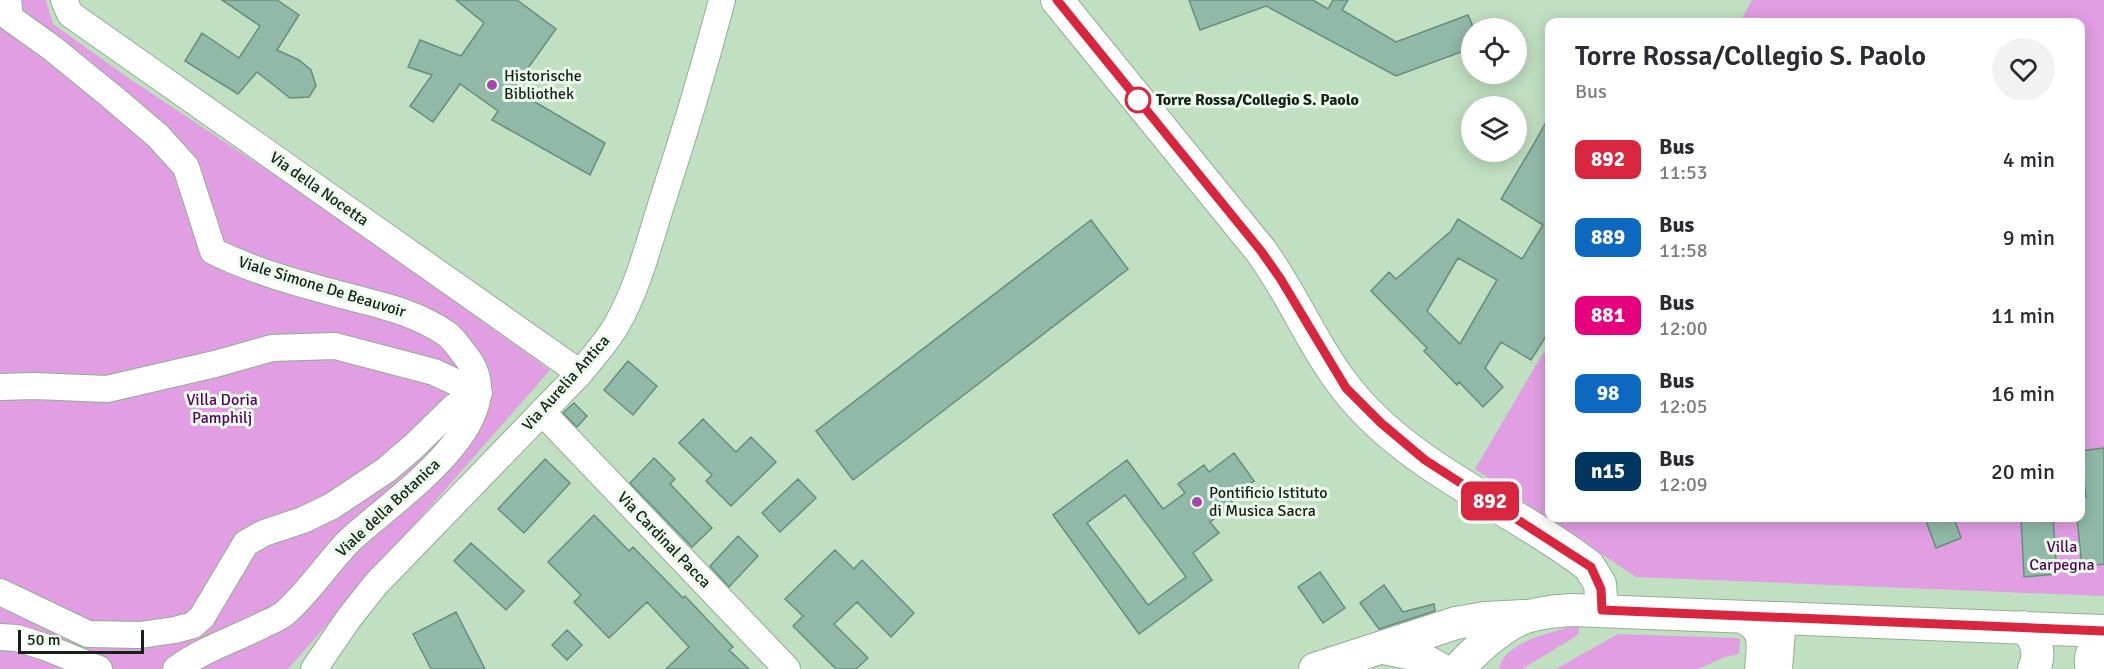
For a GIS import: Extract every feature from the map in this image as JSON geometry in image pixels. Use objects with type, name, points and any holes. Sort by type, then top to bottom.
[{"type":"main road","points":[[1057,0],[1261,251],[1280,278],[1346,388],[1381,423],[1425,460],[1591,567],[1601,589],[1602,610]]},
{"type":"main road","points":[[1486,669],[1491,648],[1502,632],[1519,621],[1562,611],[1602,610],[2104,632],[2092,651],[2090,658],[2092,669]]},
{"type":"main road","points":[[1315,669],[1471,620],[1501,616],[1519,621]]},
{"type":"main road","points":[[1742,617],[1752,621],[1760,630],[1763,643],[1761,669]]},
{"type":"main road","points":[[1458,669],[1477,650],[1519,621]]},
{"type":"main road","points":[[2024,627],[2031,634],[2037,646],[2034,669]]},
{"type":"main road","points":[[1384,648],[1413,654],[1440,669]]},
{"type":"street","points":[[44,0],[64,0]]},
{"type":"street","name":"Via della Nocetta","points":[[64,0],[70,14],[580,373]]},
{"type":"street","name":"Via Aurelia Antica","points":[[314,669],[376,584],[580,373],[609,337],[626,305],[652,234],[699,86],[722,0]]},
{"type":"street","name":"Viale Simone De Beauvoir","points":[[6,13],[61,55],[158,136],[186,167],[213,251],[236,263],[409,313],[449,335],[474,365],[478,375],[476,404]]},
{"type":"street","points":[[0,387],[107,389],[272,348],[335,346],[434,372],[476,404]]},
{"type":"street","points":[[0,592],[88,634],[140,635],[192,625],[202,616],[246,543],[264,533],[303,520],[332,506],[386,470],[454,407],[476,404]]},
{"type":"street","name":"Viale della Botanica","points":[[176,669],[195,656],[284,614],[349,542],[434,469],[476,404]]},
{"type":"street","name":"Via Cardinal Pacca","points":[[542,412],[787,669]]},
{"type":"street","points":[[0,604],[45,647]]},
{"type":"street","points":[[1779,669],[1783,619]]},
{"type":"street","points":[[0,637],[17,638],[45,647],[99,669]]},
{"type":"green space","name":"Villa Doria Pamphilj","points":[[0,0],[46,0],[53,24],[127,77],[327,210],[550,370],[288,669],[0,669]]},
{"type":"green space","name":"Villa Carpegna","points":[[1752,0],[2104,0],[2104,596],[1636,577],[1554,522],[2085,522],[2085,18],[1742,18]]},
{"type":"green space","name":"Villa Carpegna","points":[[1545,350],[1545,516],[1475,469]]},
{"type":"green space","points":[[1577,625],[1578,634],[1573,638],[1522,669],[1499,669],[1503,659],[1510,651],[1520,645],[1531,639]]},
{"type":"green space","points":[[1618,634],[1736,638],[1740,639],[1739,654],[1725,657],[1698,669],[1556,669]]},
{"type":"building","points":[[222,0],[277,0],[299,15],[277,50],[299,60],[311,70],[316,86],[309,97],[290,98],[257,72],[238,94],[185,61],[202,33],[239,58],[260,26]]},
{"type":"building","points":[[456,0],[517,0],[556,29],[513,89],[605,143],[590,175],[492,120],[498,111],[460,84],[433,122],[410,106],[432,75],[408,67],[420,40],[461,56],[484,23]]},
{"type":"building","points":[[1189,0],[1313,0],[1328,9],[1333,0],[1348,0],[1342,10],[1396,42],[1468,15],[1469,18],[1461,18],[1461,52],[1396,76],[1266,6],[1200,30]]},
{"type":"building","points":[[1545,124],[1545,338],[1531,360],[1501,342],[1485,368],[1503,387],[1483,407],[1459,382],[1457,385],[1424,351],[1427,348],[1371,291],[1389,272],[1396,279],[1451,231],[1458,219],[1522,259],[1543,225],[1501,199],[1523,162],[1527,162],[1527,155]],"holes":[[[1458,258],[1497,280],[1460,344],[1427,311]]]},
{"type":"building","points":[[1091,220],[1128,269],[853,480],[816,431]]},
{"type":"building","points":[[628,361],[657,386],[633,415],[604,390]]},
{"type":"building","points":[[574,403],[587,416],[577,427],[563,413]]},
{"type":"building","points":[[703,419],[736,452],[751,437],[776,462],[731,506],[706,481],[712,475],[679,443]]},
{"type":"building","points":[[2104,448],[2104,564],[2082,567],[2077,522],[2085,522],[2085,450]]},
{"type":"building","points":[[1234,453],[1254,481],[1230,498],[1234,505],[1210,522],[1219,533],[1193,553],[1212,580],[1139,634],[1053,515],[1127,460],[1163,509],[1185,493],[1178,484],[1204,465],[1209,472]],"holes":[[[1125,495],[1186,577],[1148,605],[1087,523]]]},
{"type":"building","points":[[654,458],[675,479],[670,484],[712,528],[692,547],[630,483]]},
{"type":"building","points":[[545,459],[570,483],[524,533],[498,509]]},
{"type":"building","points":[[798,479],[816,498],[780,532],[762,513]]},
{"type":"building","points":[[594,515],[629,551],[633,547],[683,598],[685,596],[733,647],[729,650],[749,669],[666,669],[689,647],[647,602],[609,638],[574,602],[581,595],[548,562]]},
{"type":"building","points":[[1926,522],[1955,522],[1961,538],[1936,548]]},
{"type":"building","points":[[2021,522],[2053,522],[2057,574],[2024,577]]},
{"type":"building","points":[[738,536],[758,556],[729,587],[710,566]]},
{"type":"building","points":[[471,543],[524,591],[506,610],[454,561]]},
{"type":"building","points":[[835,550],[854,569],[862,560],[914,613],[891,637],[857,602],[834,624],[868,658],[856,669],[836,669],[793,626],[803,616],[785,599]]},
{"type":"building","points":[[1320,572],[1345,608],[1323,623],[1298,587]]},
{"type":"building","points":[[1384,585],[1403,612],[1434,604],[1435,611],[1379,629],[1360,603]]},
{"type":"building","points":[[456,612],[485,669],[431,669],[413,634]]},
{"type":"building","points":[[567,630],[582,645],[567,660],[552,645]]},
{"type":"bus line","name":"892","points":[[1057,0],[1261,251],[1280,278],[1346,388],[1381,423],[1425,460],[1591,567],[1601,589],[1602,610],[2104,631]]},
{"type":"place","name":"Historische Bibliothek","points":[[492,85]]},
{"type":"place","name":"Torre Rossa/Collegio S. Paolo","points":[[1138,100]]},
{"type":"place","name":"Pontificio Istituto di Musica Sacra","points":[[1197,502]]}]
